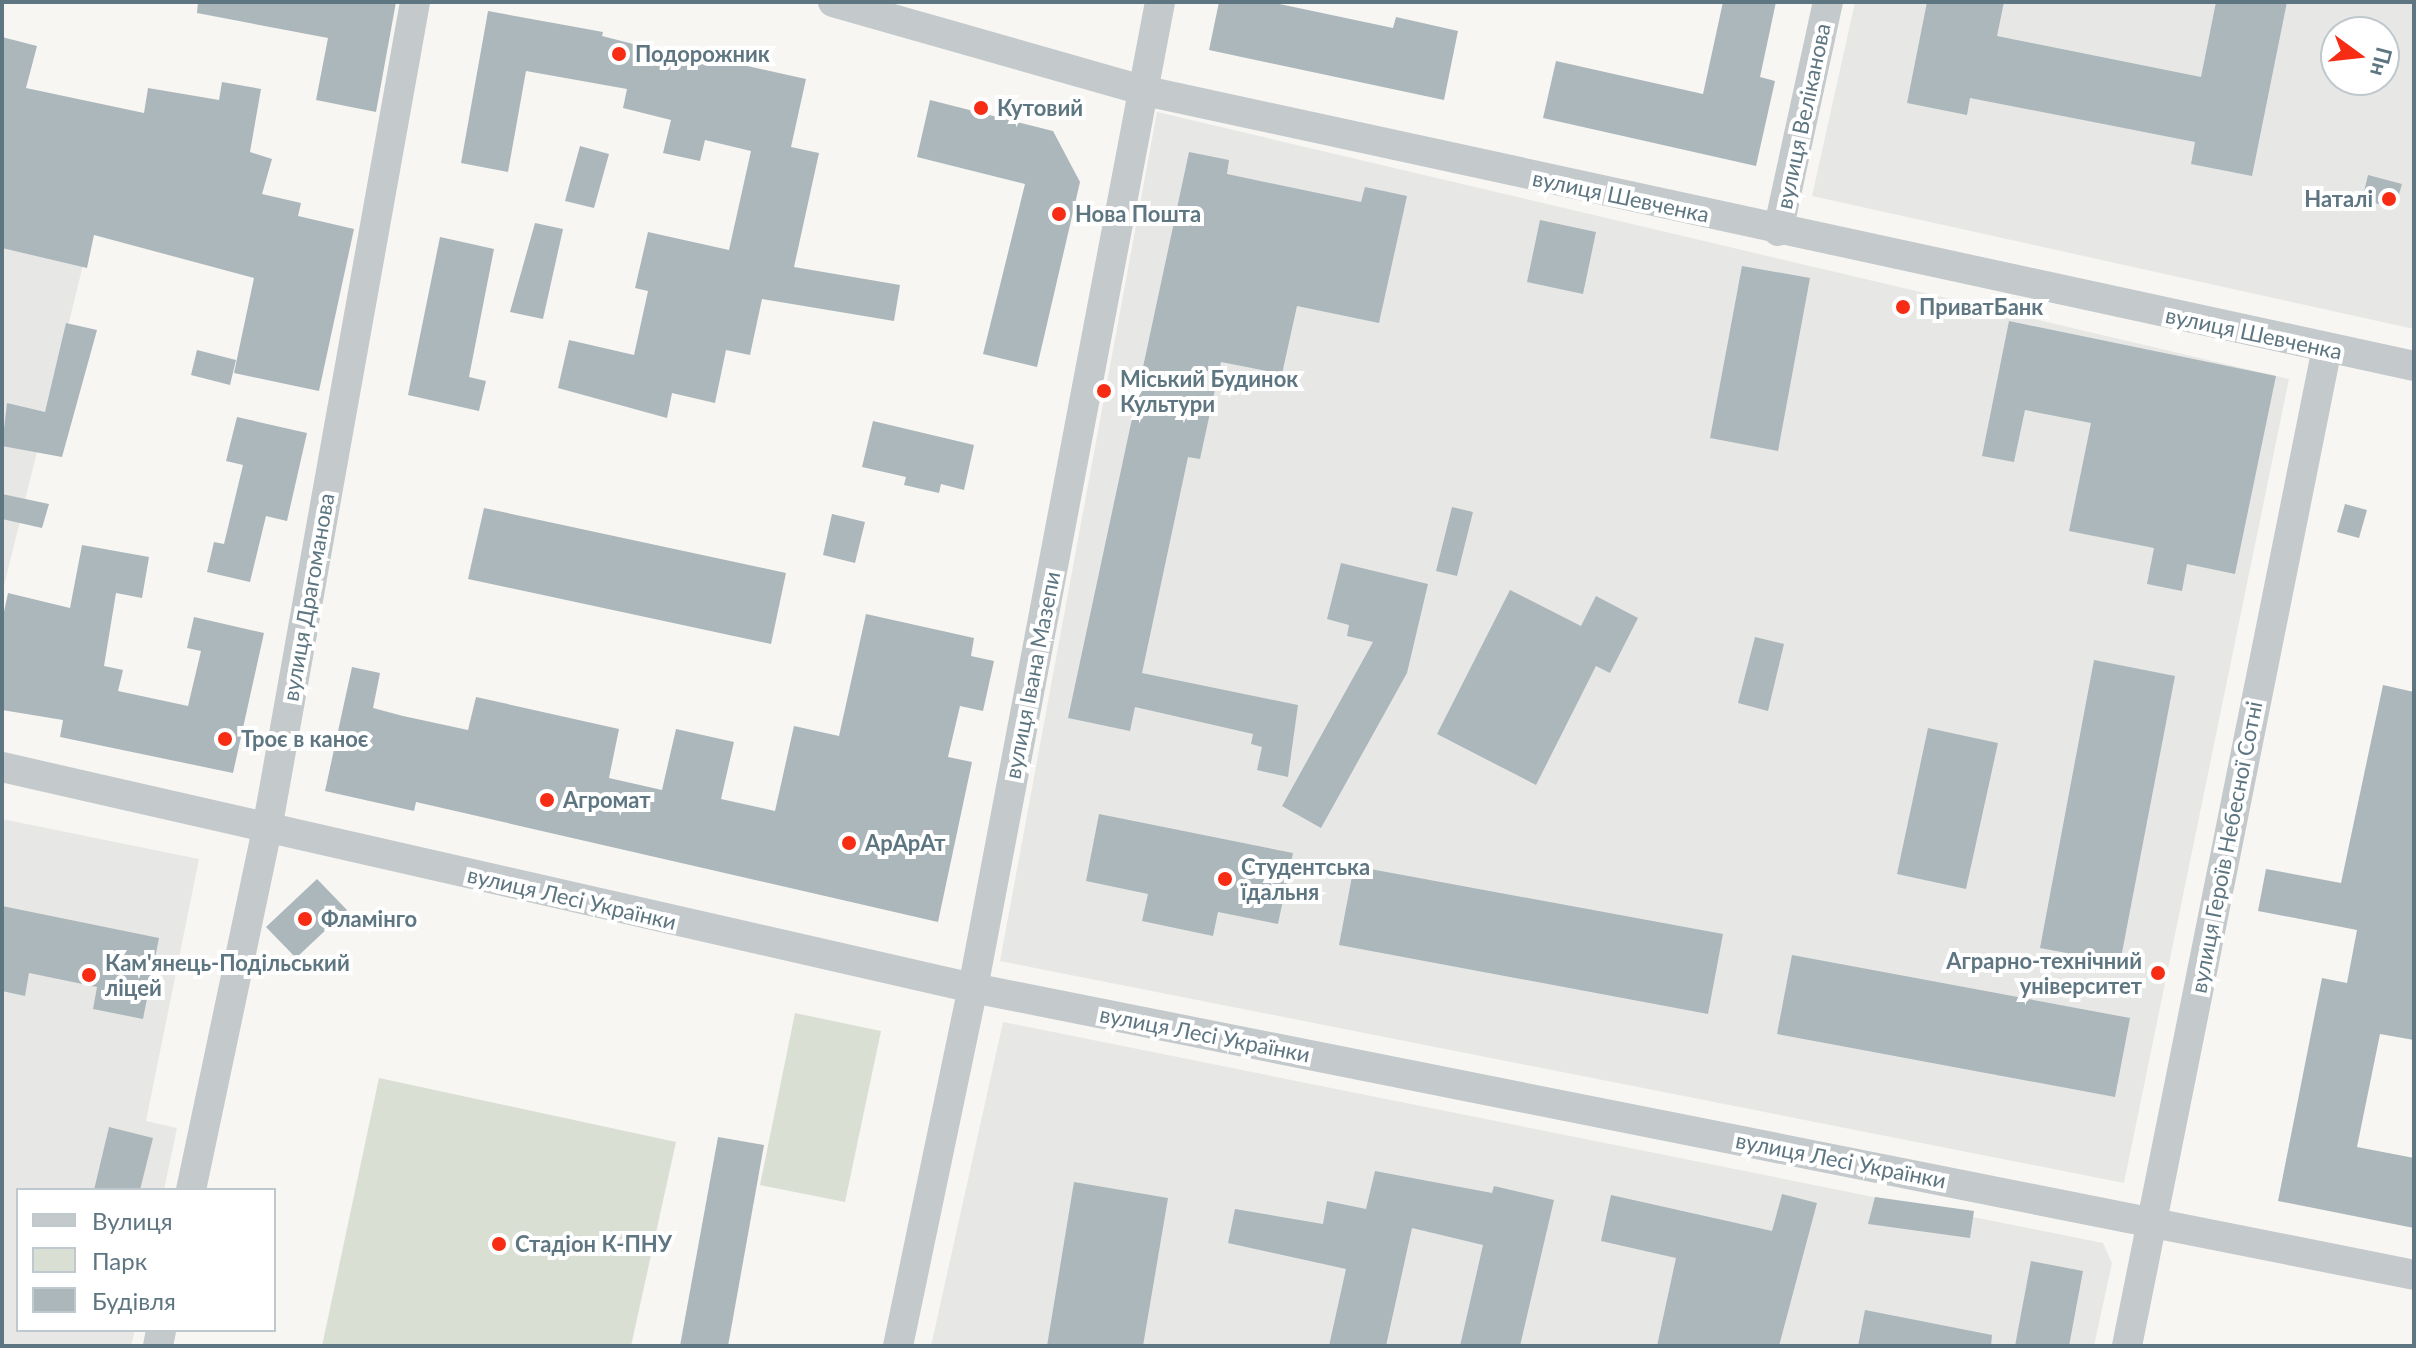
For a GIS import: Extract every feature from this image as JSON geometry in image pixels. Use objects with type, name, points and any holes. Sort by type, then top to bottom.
[{"type":"street","name":"вулиця Драгоманова","points":[[191,1188],[267,829],[415,2]]},
{"type":"street","name":"вулиця Шевченка","points":[[833,2],[1141,90],[1778,231],[2414,366]]},
{"type":"street","name":"вулиця Івана Мазепи","points":[[898,1346],[973,988],[1160,2]]},
{"type":"street","name":"вулиця Веліканова","points":[[1778,231],[1828,2]]},
{"type":"street","name":"вулиця Героїв Небесної Сотні","points":[[2127,1346],[2327,348]]},
{"type":"street","name":"вулиця Лесі Українки","points":[[2,767],[973,988],[2414,1275]]},
{"type":"shaded area","points":[[1855,2],[2414,2],[2414,329],[1812,196]]},
{"type":"shaded area","points":[[1157,112],[2289,379],[2124,1183],[1000,961]]},
{"type":"shaded area","points":[[2,162],[102,188],[2,594]]},
{"type":"shaded area","name":"Кам'янець-Подільський ліцей","points":[[2,819],[199,859],[146,1121],[177,1128],[164,1188],[16,1188],[16,1332],[134,1332],[131,1346],[2,1346]]},
{"type":"shaded area","points":[[1003,1022],[2103,1243],[2112,1263],[2094,1346],[931,1346]]},
{"type":"green space","points":[[795,1013],[881,1031],[845,1202],[760,1185]]},
{"type":"green space","name":"Стадіон К-ПНУ","points":[[379,1078],[676,1142],[631,1346],[322,1346]]},
{"type":"building","points":[[198,2],[396,2],[376,112],[316,100],[328,38],[197,13]]},
{"type":"building","points":[[1219,2],[1270,2],[1393,28],[1396,17],[1458,31],[1444,100],[1209,50]]},
{"type":"building","points":[[1723,2],[1776,2],[1760,77],[1775,81],[1756,166],[1543,118],[1556,61],[1703,94]]},
{"type":"building","points":[[1927,2],[2004,2],[1997,36],[2201,77],[2216,2],[2287,2],[2252,176],[2191,164],[2195,142],[1970,98],[1967,115],[1907,103]]},
{"type":"building","points":[[488,11],[603,32],[602,36],[684,57],[685,52],[806,79],[791,147],[819,153],[794,267],[900,285],[894,321],[762,299],[750,355],[726,350],[715,403],[672,393],[667,418],[558,388],[569,340],[634,355],[648,291],[635,288],[648,232],[729,250],[751,151],[705,140],[700,161],[663,153],[671,120],[623,108],[627,89],[526,71],[508,172],[461,163]]},
{"type":"building","points":[[2,37],[37,46],[26,88],[144,113],[148,88],[219,100],[222,82],[261,89],[250,152],[272,159],[262,194],[301,203],[298,216],[354,229],[319,391],[234,373],[254,278],[94,235],[87,268],[2,248]]},
{"type":"building","points":[[930,100],[1053,131],[1080,182],[1037,367],[983,354],[1025,184],[917,157]]},
{"type":"building","points":[[580,146],[609,154],[594,208],[565,201]]},
{"type":"building","points":[[1189,152],[1229,160],[1227,174],[1361,202],[1365,187],[1407,196],[1379,323],[1297,306],[1282,374],[1221,362],[1200,459],[1188,457],[1142,673],[1298,705],[1288,777],[1257,770],[1262,747],[1251,744],[1253,734],[1135,707],[1130,731],[1068,718]]},
{"type":"building","points":[[2368,175],[2402,184],[2395,208],[2362,200]]},
{"type":"building","points":[[1540,220],[1596,232],[1583,294],[1527,282]]},
{"type":"building","points":[[535,223],[563,229],[543,319],[510,312]]},
{"type":"building","points":[[440,237],[494,249],[469,377],[486,381],[479,411],[408,395]]},
{"type":"building","points":[[1742,266],[1810,278],[1778,451],[1710,438]]},
{"type":"building","points":[[2009,321],[2276,376],[2235,574],[2187,564],[2182,591],[2147,584],[2154,548],[2069,531],[2091,423],[2025,410],[2014,462],[1982,456]]},
{"type":"building","points":[[66,323],[97,330],[62,457],[2,446],[7,403],[45,412]]},
{"type":"building","points":[[197,350],[236,360],[230,385],[191,375]]},
{"type":"building","points":[[237,417],[307,433],[287,521],[266,516],[250,582],[207,572],[214,542],[224,544],[243,465],[226,461]]},
{"type":"building","points":[[873,421],[974,445],[964,490],[941,484],[939,493],[904,485],[906,477],[862,467]]},
{"type":"building","points":[[2,494],[49,504],[42,528],[2,519]]},
{"type":"building","points":[[2345,504],[2367,510],[2359,538],[2337,532]]},
{"type":"building","points":[[1452,507],[1473,512],[1457,576],[1436,571]]},
{"type":"building","points":[[484,508],[786,573],[771,644],[468,579]]},
{"type":"building","points":[[832,514],[865,522],[855,563],[823,555]]},
{"type":"building","points":[[82,545],[149,557],[142,598],[116,593],[104,666],[123,670],[118,691],[188,706],[201,651],[187,648],[194,617],[264,633],[233,773],[60,737],[63,720],[2,710],[2,621],[8,593],[70,608]]},
{"type":"building","points":[[1341,563],[1428,584],[1407,673],[1321,828],[1282,806],[1373,642],[1347,636],[1349,625],[1327,619]]},
{"type":"building","points":[[1510,590],[1581,626],[1596,596],[1638,618],[1610,673],[1596,666],[1536,785],[1437,734]]},
{"type":"building","points":[[866,614],[974,638],[971,656],[994,661],[983,711],[960,706],[948,757],[972,762],[938,922],[416,802],[414,811],[325,791],[352,667],[380,673],[373,708],[403,716],[468,730],[476,697],[619,729],[609,778],[662,790],[676,729],[734,742],[721,799],[775,811],[794,726],[839,736]]},
{"type":"building","points":[[1755,637],[1784,644],[1768,711],[1738,703]]},
{"type":"building","points":[[2094,660],[2175,676],[2120,963],[2040,948]]},
{"type":"building","points":[[2383,685],[2414,692],[2414,1040],[2380,1034],[2357,1147],[2414,1158],[2414,1228],[2278,1201],[2322,978],[2347,983],[2357,930],[2258,911],[2266,869],[2341,883]]},
{"type":"building","points":[[1928,728],[1998,743],[1966,889],[1897,874]]},
{"type":"building","points":[[1099,814],[1293,853],[1278,924],[1218,912],[1213,936],[1142,921],[1148,894],[1086,881]]},
{"type":"building","points":[[1354,866],[1723,934],[1708,1014],[1339,945]]},
{"type":"building","points":[[317,879],[347,910],[296,958],[266,927]]},
{"type":"building","points":[[2,906],[159,938],[143,1019],[93,1009],[97,987],[29,973],[25,996],[2,991]]},
{"type":"building","points":[[1792,955],[2130,1018],[2115,1097],[1777,1034]]},
{"type":"building","points":[[109,1127],[153,1138],[140,1188],[94,1188]]},
{"type":"building","points":[[718,1137],[764,1145],[728,1346],[680,1346]]},
{"type":"building","points":[[1375,1171],[1492,1193],[1494,1186],[1554,1200],[1520,1346],[1460,1346],[1483,1245],[1412,1228],[1386,1346],[1329,1346],[1346,1269],[1228,1243],[1235,1209],[1323,1224],[1327,1201],[1366,1209]]},
{"type":"building","points":[[1074,1182],[1168,1198],[1143,1346],[1047,1346]]},
{"type":"building","points":[[1782,1194],[1817,1203],[1779,1346],[1657,1346],[1676,1258],[1601,1241],[1611,1195],[1772,1231]]},
{"type":"building","points":[[1875,1197],[1974,1211],[1970,1238],[1868,1224]]},
{"type":"building","points":[[2031,1261],[2083,1271],[2069,1346],[2015,1346]]},
{"type":"building","points":[[1865,1310],[1992,1335],[1991,1346],[1858,1346]]},
{"type":"place","name":"Подорожник","points":[[619,54]]},
{"type":"place","name":"Кутовий","points":[[981,108]]},
{"type":"place","name":"Наталі","points":[[2389,199]]},
{"type":"place","name":"Нова Пошта","points":[[1059,214]]},
{"type":"place","name":"ПриватБанк","points":[[1903,307]]},
{"type":"place","name":"Міський Будинок Культури","points":[[1104,391]]},
{"type":"place","name":"Троє в каноє","points":[[225,739]]},
{"type":"place","name":"Агромат","points":[[547,800]]},
{"type":"place","name":"АрАрАт","points":[[849,843]]},
{"type":"place","name":"Студентська їдальня","points":[[1225,879]]},
{"type":"place","name":"Фламінго","points":[[305,919]]},
{"type":"place","name":"Аграрно-технічний університет","points":[[2158,973]]},
{"type":"place","name":"Кам'янець-Подільський ліцей","points":[[89,975]]},
{"type":"place","name":"Стадіон К-ПНУ","points":[[499,1244]]}]
